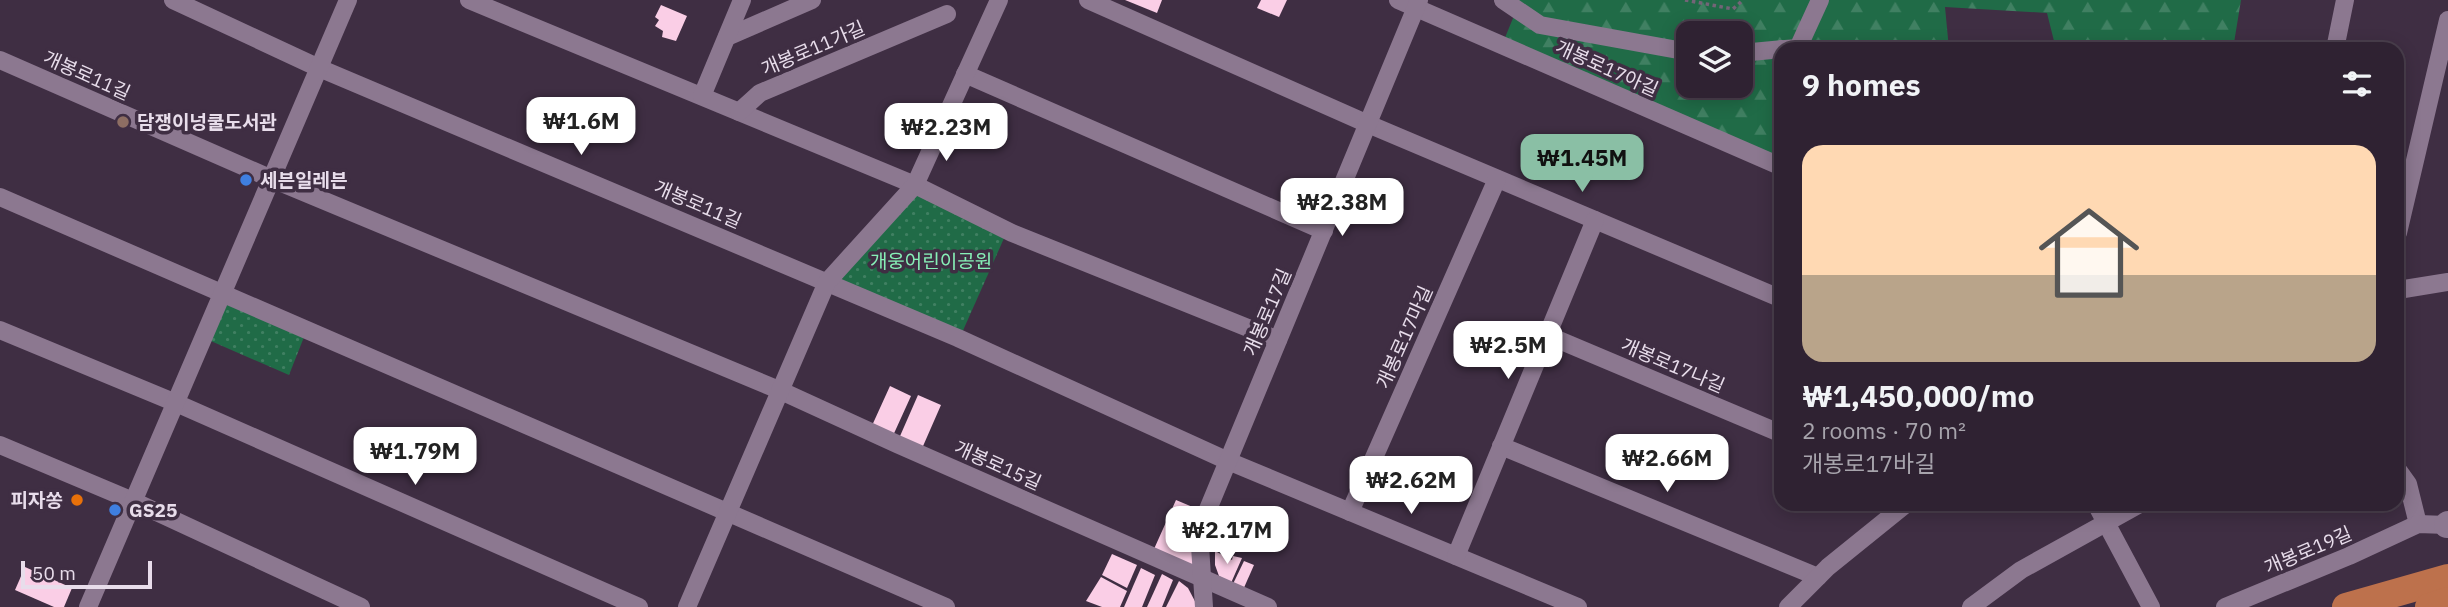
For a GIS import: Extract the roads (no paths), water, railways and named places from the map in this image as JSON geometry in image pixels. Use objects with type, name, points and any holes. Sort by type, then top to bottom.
[{"type":"main road","points":[[2346,607],[2448,578]]},
{"type":"main road","points":[[2429,607],[2448,601]]},
{"type":"street","name":"개봉로11길","points":[[173,0],[319,68],[827,282]]},
{"type":"street","points":[[88,607],[348,0]]},
{"type":"street","points":[[469,0],[915,185],[1012,233],[1278,340]]},
{"type":"street","points":[[702,96],[742,0]]},
{"type":"street","points":[[727,37],[812,0]]},
{"type":"street","points":[[688,607],[827,282],[915,185],[999,0]]},
{"type":"street","points":[[1088,0],[1368,124],[1774,296]]},
{"type":"street","points":[[1398,0],[1418,4]]},
{"type":"street","points":[[1503,0],[1540,26],[1676,50]]},
{"type":"street","points":[[1801,42],[1820,0]]},
{"type":"street","points":[[2336,42],[2345,0]]},
{"type":"street","name":"개봉로17길","points":[[1204,607],[1199,531],[1418,4]]},
{"type":"street","name":"개봉로17아길","points":[[1418,4],[1774,163]]},
{"type":"street","name":"개봉로11가길","points":[[739,112],[760,93],[947,14]]},
{"type":"street","points":[[2404,207],[2448,20]]},
{"type":"street","points":[[1753,52],[1774,50]]},
{"type":"street","name":"개봉로11길","points":[[0,60],[272,179],[779,390]]},
{"type":"street","points":[[965,75],[1324,231]]},
{"type":"street","name":"개봉로17마길","points":[[1350,512],[1497,179]]},
{"type":"street","points":[[0,197],[946,607]]},
{"type":"street","points":[[1456,556],[1595,220]]},
{"type":"street","points":[[827,282],[958,338],[1228,461],[1578,607]]},
{"type":"street","points":[[2404,288],[2448,282]]},
{"type":"street","points":[[0,330],[176,403],[639,607]]},
{"type":"street","name":"개봉로17나길","points":[[1547,335],[1774,431]]},
{"type":"street","name":"개봉로15길","points":[[779,390],[1268,607]]},
{"type":"street","points":[[0,445],[132,501],[361,607]]},
{"type":"street","points":[[1502,446],[1818,577]]},
{"type":"street","points":[[2404,478],[2408,484],[2418,524]]},
{"type":"street","points":[[1788,607],[1818,577],[1898,511]]},
{"type":"street","points":[[2099,511],[2151,607]]},
{"type":"street","points":[[1971,607],[2021,570],[2127,511]]},
{"type":"street","name":"개봉로19길","points":[[2225,607],[2349,556],[2418,524],[2448,524]]},
{"type":"place","name":"담쟁이넝쿨도서관","points":[[123,122]]},
{"type":"place","name":"세븐일레븐","points":[[246,180]]},
{"type":"place","name":"피자쏭","points":[[77,500]]},
{"type":"place","name":"GS25","points":[[115,510]]},
{"type":"park label","name":"개웅어린이공원","points":[[931,261]]}]
